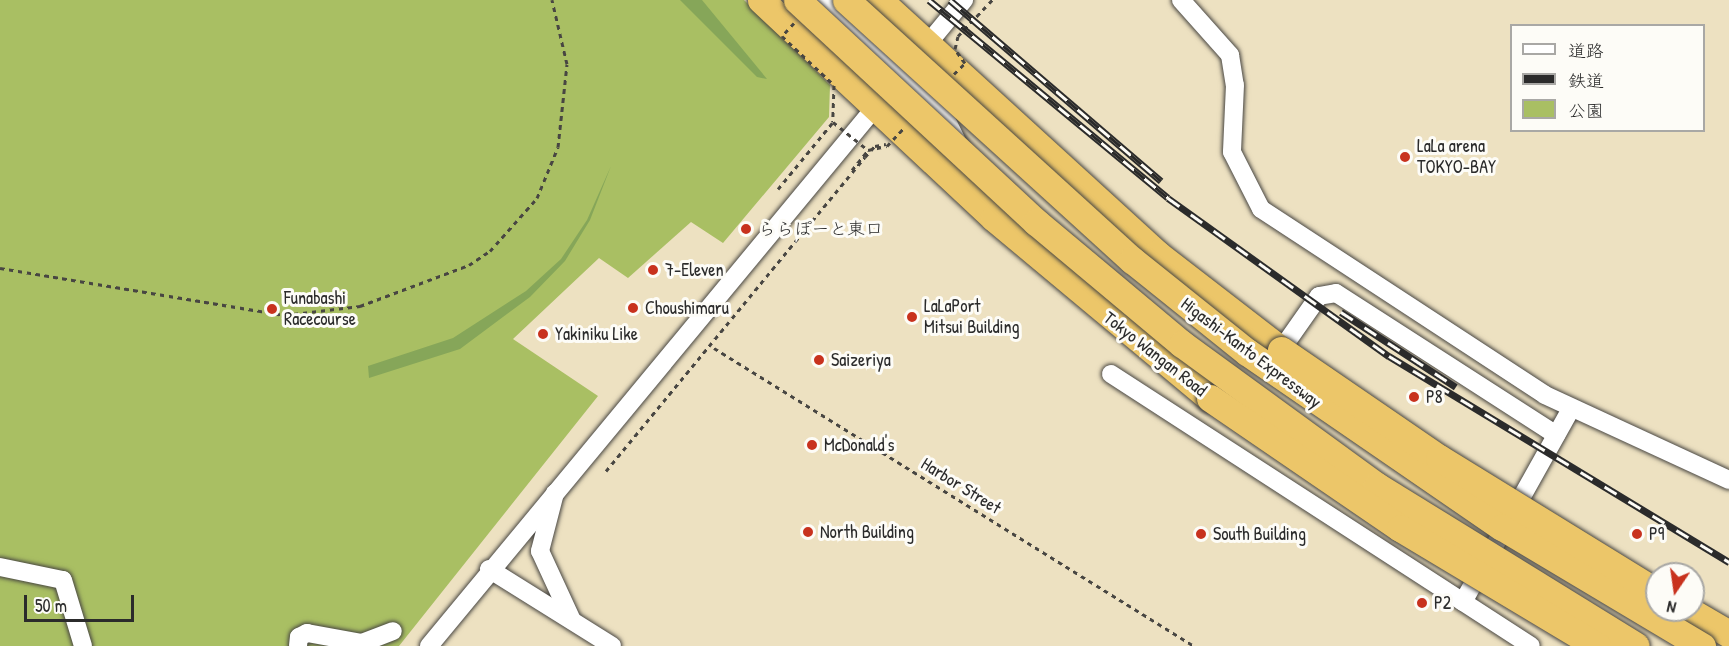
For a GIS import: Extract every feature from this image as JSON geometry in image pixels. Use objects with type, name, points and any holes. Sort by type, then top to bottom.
[{"type":"highway","name":"Tokyo Wangan Road","points":[[761,0],[873,106],[1036,254],[1210,398],[1400,528],[1597,646]]},
{"type":"highway","name":"Higashi-Kanto Expressway","points":[[797,0],[1036,222],[1190,350],[1377,486],[1636,646]]},
{"type":"highway","name":"Higashi-Kanto Expressway","points":[[846,0],[1123,252],[1247,352],[1482,515],[1702,646]]},
{"type":"highway","points":[[879,0],[1157,254],[1281,350],[1439,458],[1645,585]]},
{"type":"highway","points":[[1705,620],[1729,634]]},
{"type":"street","points":[[822,0],[945,117],[970,168],[1008,204],[1036,254]]},
{"type":"street","points":[[429,646],[556,487],[964,0]]},
{"type":"street","points":[[1180,0],[1230,55],[1235,85],[1232,152],[1261,209],[1570,409],[1727,474]]},
{"type":"street","points":[[1281,350],[1319,296],[1336,293],[1556,435]]},
{"type":"street","points":[[1111,374],[1531,646]]},
{"type":"street","points":[[1463,602],[1570,409]]},
{"type":"street","points":[[556,487],[540,551],[572,620]]},
{"type":"street","points":[[0,567],[63,580],[83,646]]},
{"type":"street","points":[[489,569],[612,646]]},
{"type":"street","points":[[358,632],[385,639]]},
{"type":"street","points":[[298,646],[299,637],[314,633],[362,643],[385,639]]},
{"type":"path","points":[[0,268],[285,315],[360,306],[469,266],[506,236],[537,198],[558,147],[567,64],[552,0]]},
{"type":"path","points":[[958,36],[992,0]]},
{"type":"path","points":[[778,189],[833,122]]},
{"type":"path","points":[[606,471],[875,146],[895,148]]},
{"type":"path","points":[[775,268],[868,150]]},
{"type":"path","name":"Harbor Street","points":[[714,348],[1194,646]]},
{"type":"green space","name":"Funabashi Racecourse","points":[[0,0],[744,0],[830,85],[829,117],[723,243],[691,222],[628,278],[599,258],[513,339],[598,396],[399,646],[0,646]]},
{"type":"green space","points":[[680,0],[702,0],[767,79],[757,77]]},
{"type":"green space","points":[[611,166],[590,220],[565,261],[530,297],[460,349],[369,378],[368,366],[453,338],[526,291],[561,259],[587,220]]},
{"type":"railway","points":[[929,0],[1168,198],[1389,356],[1729,562]]},
{"type":"railway","points":[[950,0],[1161,181]]},
{"type":"railway","points":[[1341,312],[1456,387]]},
{"type":"place","name":"LaLa arena TOKYO-BAY","points":[[1405,157]]},
{"type":"place","name":"ららぽーと東口","points":[[746,229]]},
{"type":"place","name":"7-Eleven","points":[[653,270]]},
{"type":"place","name":"Choushimaru","points":[[633,308]]},
{"type":"place","name":"Funabashi Racecourse","points":[[272,309]]},
{"type":"place","name":"LaLaPort Mitsui Building","points":[[912,317]]},
{"type":"place","name":"Yakiniku Like","points":[[543,334]]},
{"type":"place","name":"Saizeriya","points":[[819,360]]},
{"type":"place","name":"P8","points":[[1414,397]]},
{"type":"place","name":"McDonald's","points":[[812,445]]},
{"type":"place","name":"North Building","points":[[808,532]]},
{"type":"place","name":"South Building","points":[[1201,534]]},
{"type":"place","name":"P9","points":[[1637,534]]},
{"type":"place","name":"P2","points":[[1422,603]]}]
